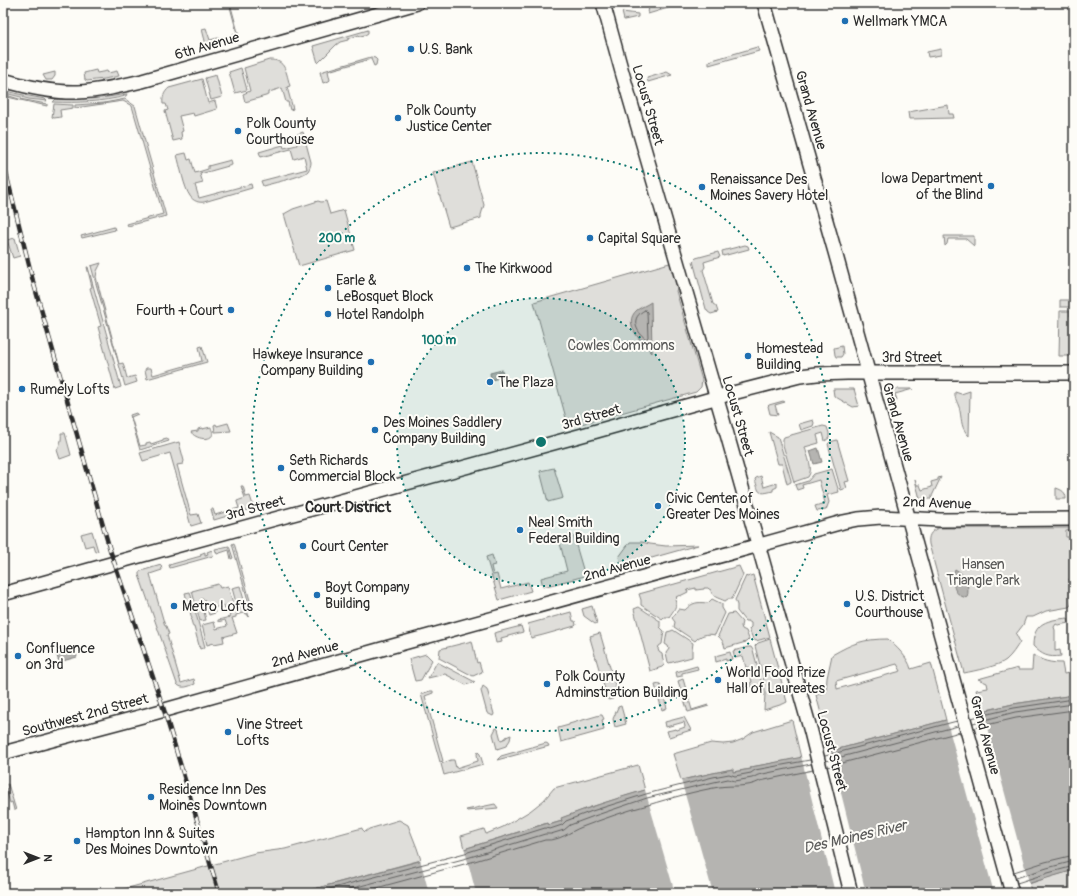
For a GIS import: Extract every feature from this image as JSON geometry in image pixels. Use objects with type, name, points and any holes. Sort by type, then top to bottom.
[{"type":"main road","name":"6th Avenue","points":[[3,80],[34,88],[62,92],[112,88],[142,81],[417,3]]},
{"type":"main road","name":"Locust Street","points":[[603,3],[811,732],[851,893]]},
{"type":"main road","name":"Grand Avenue","points":[[764,3],[835,252],[1012,892]]},
{"type":"main road","name":"3rd Street","points":[[3,594],[800,376],[817,374],[868,373],[1074,373]]},
{"type":"main road","name":"2nd Avenue","points":[[176,706],[843,522],[881,517],[985,520],[1074,519]]},
{"type":"main road","name":"Southwest 2nd Street","points":[[3,753],[176,706]]},
{"type":"green space","points":[[229,3],[239,36],[231,38],[231,35],[237,33]]},
{"type":"green space","points":[[658,3],[678,3],[678,5],[648,14],[649,5],[658,6]]},
{"type":"green space","points":[[622,12],[638,14],[638,17],[624,20]]},
{"type":"green space","points":[[206,28],[210,40],[218,38],[221,40],[206,45],[202,29]]},
{"type":"green space","points":[[368,30],[368,33],[365,35],[359,35],[340,42],[318,63],[313,46]]},
{"type":"green space","points":[[757,47],[759,51],[709,65],[709,61]]},
{"type":"green space","points":[[941,49],[941,55],[928,57],[927,52]]},
{"type":"green space","points":[[371,57],[377,60],[376,65],[374,66],[371,59],[328,71],[330,80],[323,83],[320,72]]},
{"type":"green space","points":[[269,60],[275,60],[282,64],[286,72],[290,86],[287,87],[293,109],[290,110],[282,88],[269,92],[269,95],[245,102],[243,94],[250,91],[244,68]]},
{"type":"green space","points":[[241,68],[247,90],[235,93],[229,72]]},
{"type":"green space","points":[[96,70],[97,73],[117,71],[119,76],[87,81],[85,80],[84,73]]},
{"type":"green space","points":[[55,72],[55,76],[52,80],[46,80],[43,75]]},
{"type":"green space","points":[[667,72],[672,75],[648,82],[647,78]]},
{"type":"green space","points":[[216,75],[222,97],[211,100],[205,78]]},
{"type":"green space","points":[[202,79],[208,103],[215,101],[217,109],[194,116],[193,113],[179,116],[183,131],[181,132],[182,139],[173,141],[165,111],[168,110],[166,104],[163,104],[163,97],[169,88]]},
{"type":"green space","points":[[4,90],[45,99],[47,101],[29,99],[5,93]]},
{"type":"green space","points":[[3,94],[19,99],[47,104],[47,106],[3,96]]},
{"type":"green space","points":[[127,94],[126,96],[99,101],[53,102],[56,99],[92,99]]},
{"type":"green space","points":[[125,99],[135,106],[166,216],[128,226],[127,224],[163,214],[132,106],[123,101],[75,108],[75,105],[104,103]]},
{"type":"green space","points":[[54,104],[73,105],[73,108],[60,110],[61,117],[54,118],[52,117]]},
{"type":"green space","points":[[948,105],[949,114],[953,114],[954,118],[909,119],[908,112]]},
{"type":"green space","points":[[303,132],[311,162],[308,171],[294,178],[263,186],[261,181],[307,169],[304,156],[294,159],[291,149],[261,157],[259,152],[283,145],[284,148],[297,145],[295,135]]},
{"type":"green space","points":[[186,153],[188,160],[191,159],[195,173],[208,169],[208,166],[231,160],[232,165],[200,174],[203,183],[195,185],[199,198],[251,184],[252,188],[204,202],[194,200],[191,198],[186,188],[177,155]]},
{"type":"green space","points":[[472,162],[484,205],[481,218],[449,227],[433,173]]},
{"type":"green space","points":[[318,201],[326,201],[330,214],[344,210],[355,250],[299,266],[284,214],[293,209]]},
{"type":"green space","points":[[114,227],[115,230],[82,238],[81,236]]},
{"type":"green space","points":[[944,236],[974,236],[974,246],[966,239],[948,239],[945,246]]},
{"type":"green space","points":[[15,238],[20,256],[13,258],[7,240]]},
{"type":"green space","points":[[745,245],[748,246],[749,249],[723,256],[722,251]]},
{"type":"green space","points":[[718,252],[720,257],[704,262],[705,267],[703,270],[713,304],[716,306],[718,312],[711,314],[706,309],[693,261],[696,258]]},
{"type":"green space","name":"Cowles Commons","points":[[673,262],[679,285],[676,291],[702,380],[701,387],[696,392],[578,425],[570,423],[566,418],[534,302]]},
{"type":"green space","points":[[101,263],[96,277],[119,364],[123,363],[127,378],[135,376],[137,382],[125,386],[91,266]]},
{"type":"green space","points":[[87,267],[121,387],[115,389],[98,327],[101,326],[90,288],[92,287]]},
{"type":"green space","points":[[1060,300],[1074,300],[1074,307],[1060,307]]},
{"type":"green space","points":[[1060,311],[1070,311],[1070,316],[1074,316],[1074,356],[1059,356]]},
{"type":"green space","points":[[202,346],[207,362],[147,379],[146,368],[151,368],[153,375],[202,361],[199,347]]},
{"type":"green space","points":[[842,346],[843,354],[841,357],[836,357],[834,348]]},
{"type":"green space","points":[[833,389],[854,389],[859,406],[853,407],[834,396]]},
{"type":"green space","points":[[890,389],[913,389],[895,394],[896,400],[895,397],[892,398]]},
{"type":"green space","points":[[970,391],[969,436],[963,427],[955,392],[961,394]]},
{"type":"green space","points":[[783,401],[785,402],[775,405],[778,415],[770,414],[769,405]]},
{"type":"green space","points":[[136,413],[138,414],[131,417],[140,446],[146,445],[146,443],[150,442],[151,444],[167,438],[169,441],[140,450],[130,415]]},
{"type":"green space","points":[[813,420],[813,426],[801,430],[799,424]]},
{"type":"green space","points":[[228,423],[231,431],[215,432],[214,425],[216,424],[217,426]]},
{"type":"green space","points":[[823,426],[827,427],[829,438],[825,441],[823,433],[817,435],[819,443],[805,447],[810,462],[810,474],[808,477],[794,482],[783,445],[784,437]]},
{"type":"green space","points":[[211,427],[213,433],[210,438],[199,438],[191,432],[198,431],[198,429],[202,428]]},
{"type":"green space","points":[[769,432],[778,437],[791,480],[791,482],[787,484],[782,464],[778,464]]},
{"type":"green space","points":[[61,433],[65,433],[71,455],[60,459],[57,450]]},
{"type":"green space","points":[[837,440],[849,481],[845,482],[847,488],[841,490],[828,444]]},
{"type":"green space","points":[[179,442],[184,461],[183,464],[177,465],[191,515],[198,514],[201,523],[191,526],[170,453],[143,461],[140,453]]},
{"type":"green space","points":[[554,468],[563,498],[548,502],[540,471]]},
{"type":"green space","points":[[832,469],[839,492],[827,495],[829,502],[826,510],[817,511],[815,506],[825,503],[819,480],[802,485],[803,488],[797,490],[795,485],[808,481],[814,474]]},
{"type":"green space","points":[[761,476],[764,487],[777,483],[777,487],[773,489],[773,491],[764,493],[760,492],[755,479]]},
{"type":"green space","points":[[941,477],[932,499],[920,499],[915,480],[917,485],[920,485],[922,490],[932,487],[931,482],[938,480],[938,478]]},
{"type":"green space","points":[[241,486],[243,486],[246,497],[250,496],[254,508],[214,520],[211,509],[213,509],[215,515],[239,508],[237,501],[245,498]]},
{"type":"green space","points":[[1056,488],[1063,492],[1066,499],[1056,499]]},
{"type":"green space","name":"Hansen Triangle Park","points":[[938,528],[1074,528],[1074,530],[1066,531],[1066,537],[1073,537],[1074,533],[1074,576],[1069,579],[1073,594],[1073,601],[1069,607],[1046,611],[1033,617],[1026,617],[1023,625],[1016,634],[1020,642],[1006,660],[980,670],[964,673],[929,544],[930,534]]},
{"type":"green space","points":[[92,531],[98,551],[95,552],[93,545],[85,547],[81,534]]},
{"type":"green space","points":[[573,535],[585,576],[543,587],[541,578],[567,571],[559,539]]},
{"type":"green space","points":[[630,542],[642,542],[666,546],[698,545],[623,566],[622,564],[621,565],[619,557]]},
{"type":"green space","points":[[234,543],[251,604],[249,604],[232,544]]},
{"type":"green space","points":[[229,546],[233,558],[231,559],[229,550],[217,554],[215,549]]},
{"type":"green space","points":[[212,550],[213,556],[170,568],[169,565],[201,556],[200,554],[205,552],[205,555],[208,554],[207,552]]},
{"type":"green space","points":[[492,555],[495,565],[491,566],[493,575],[497,574],[501,589],[528,582],[531,591],[499,600],[486,557]]},
{"type":"green space","points":[[161,565],[162,570],[150,574],[165,626],[169,634],[167,635],[181,683],[194,679],[195,684],[186,687],[181,687],[177,684],[139,575],[139,572],[141,571]]},
{"type":"green space","points":[[739,566],[743,575],[732,599],[725,601],[718,598],[712,594],[711,590],[708,588],[687,590],[688,592],[676,597],[675,606],[669,617],[664,617],[662,619],[641,605],[639,594]]},
{"type":"green space","points":[[753,575],[770,637],[756,641],[753,639],[749,629],[751,627],[751,623],[745,621],[737,611],[735,600],[746,576]]},
{"type":"green space","points":[[218,584],[220,588],[228,586],[234,607],[225,610],[224,605],[214,608],[215,613],[209,615],[204,599],[201,599],[206,620],[200,621],[192,591]]},
{"type":"green space","points":[[240,586],[249,617],[247,614],[243,613],[236,615],[236,617],[232,618],[237,633],[223,637],[224,642],[207,645],[202,625],[214,622],[216,629],[227,626],[225,620],[218,622],[218,620],[230,617],[229,612],[238,610],[232,588]]},
{"type":"green space","points":[[190,592],[205,647],[200,649],[185,593]]},
{"type":"green space","points":[[712,599],[722,604],[722,608],[725,613],[715,635],[704,635],[695,641],[674,627],[675,622],[672,618],[679,609],[685,610],[690,605],[708,603]]},
{"type":"green space","points":[[592,606],[597,623],[595,624],[584,616],[582,609]]},
{"type":"green space","points":[[639,607],[660,621],[660,627],[664,631],[662,644],[658,649],[662,654],[664,665],[650,671],[634,609]]},
{"type":"green space","points":[[571,612],[573,621],[575,621],[575,626],[531,638],[528,624]]},
{"type":"green space","points":[[734,613],[742,622],[742,629],[746,631],[749,639],[746,642],[725,648],[723,641],[718,636],[728,614]]},
{"type":"green space","points":[[1068,618],[1069,623],[1056,624],[1054,627],[1055,651],[1060,650],[1061,656],[1052,657],[1046,655],[1039,652],[1033,646],[1034,638],[1039,627],[1048,621]]},
{"type":"green space","points":[[521,626],[523,632],[501,638],[502,642],[496,643],[494,633]]},
{"type":"green space","points":[[673,630],[693,643],[692,657],[669,663],[666,653],[669,649],[665,644],[667,632]]},
{"type":"green space","points":[[600,633],[618,695],[612,697],[613,699],[608,700],[590,638],[590,636]]},
{"type":"green space","points":[[770,639],[787,702],[764,710],[764,681],[755,646],[758,643]]},
{"type":"green space","points":[[888,639],[905,656],[911,669],[931,663],[946,720],[831,751],[816,695],[826,692],[827,678],[832,655],[858,642]],"holes":[[[897,664],[901,671],[837,689],[836,681]]]},
{"type":"green space","points":[[472,641],[477,663],[479,662],[482,672],[473,676],[439,658],[440,649]]},
{"type":"green space","points":[[751,647],[753,650],[761,680],[761,685],[752,688],[748,667],[746,668],[743,656],[735,658],[733,651]]},
{"type":"green space","points":[[730,652],[732,659],[716,662],[715,656]]},
{"type":"green space","points":[[426,654],[432,660],[421,680],[415,681],[409,659]]},
{"type":"green space","points":[[1033,655],[1040,659],[1054,663],[1062,663],[1064,674],[1074,672],[1074,695],[1013,704],[982,711],[976,690],[988,688],[987,683],[978,679],[1018,668],[1018,670],[1032,670]]},
{"type":"green space","points":[[437,662],[475,682],[466,685],[445,674],[428,678]]},
{"type":"green space","points":[[697,666],[698,669],[682,673],[682,676],[677,677],[676,672]]},
{"type":"green space","points":[[683,679],[692,710],[708,705],[709,706],[688,712],[678,681]]},
{"type":"green space","points":[[660,684],[667,708],[662,710],[655,685]]},
{"type":"green space","points":[[483,686],[487,689],[494,714],[493,716],[487,713],[481,691]]},
{"type":"green space","points":[[433,691],[433,693],[425,696],[443,761],[440,762],[421,694]]},
{"type":"green space","points":[[621,706],[626,724],[615,727],[613,719],[618,707]]},
{"type":"green space","points":[[602,715],[604,719],[602,720],[604,730],[561,742],[558,728]]},
{"type":"green space","points":[[684,717],[691,730],[669,737],[667,731],[685,727],[684,722],[666,727],[665,722]]},
{"type":"green space","points":[[792,720],[801,758],[751,767],[751,769],[733,772],[732,769],[681,780],[673,754],[711,743],[733,743],[743,739],[753,732]]},
{"type":"green space","points":[[496,728],[498,729],[501,740],[511,735],[506,746],[497,749],[493,734]]},
{"type":"green space","points":[[546,743],[549,746],[497,760],[501,756]]},
{"type":"green space","points":[[478,752],[483,764],[444,775],[441,764],[454,760],[456,768],[478,761]]},
{"type":"green space","points":[[638,765],[645,790],[591,807],[562,818],[562,821],[548,825],[547,823],[464,849],[461,836],[484,829],[486,834],[503,827],[530,811],[544,800],[554,788]]},
{"type":"green space","points":[[7,784],[16,810],[14,810],[12,802],[10,803],[6,789],[8,788]]},
{"type":"green space","points":[[495,804],[498,808],[466,810]]},
{"type":"green space","points":[[399,820],[408,825],[421,860],[299,893],[110,893],[255,853],[285,849],[362,828],[365,832],[369,829]]},
{"type":"green space","points":[[1074,870],[1074,893],[1032,893],[1029,884]]},
{"type":"water","points":[[651,302],[652,353],[635,333],[631,321],[637,310]]},
{"type":"water","points":[[502,370],[504,377],[491,380],[490,373]]},
{"type":"water","points":[[818,448],[822,462],[814,464],[810,451]]},
{"type":"water","points":[[955,569],[962,574],[966,581],[968,589],[967,598],[958,594],[954,587]]},
{"type":"water","points":[[75,648],[77,657],[59,662],[56,653]]},
{"type":"water","name":"Des Moines River","points":[[1074,695],[1074,870],[997,893],[299,893],[464,849],[548,823],[549,825],[562,821],[561,818],[582,810],[667,784],[711,773],[733,769],[733,772],[751,769],[751,767],[831,751],[946,720],[1013,704]]},
{"type":"pier","points":[[982,709],[1030,886],[1004,893],[994,893],[946,718]]},
{"type":"pier","points":[[830,749],[866,893],[835,893],[801,756]]},
{"type":"pier","points":[[680,778],[713,893],[675,893],[644,788]]},
{"type":"pier","points":[[464,847],[476,893],[429,893],[420,859]]},
{"type":"railway","points":[[3,161],[33,281],[110,550],[164,710],[219,893]]},
{"type":"place","name":"Wellmark YMCA","points":[[845,21]]},
{"type":"place","name":"U.S. Bank","points":[[411,49]]},
{"type":"place","name":"Polk County Justice Center","points":[[398,118]]},
{"type":"place","name":"Polk County Courthouse","points":[[238,131]]},
{"type":"place","name":"Iowa Department of the Blind","points":[[991,186]]},
{"type":"place","name":"Renaissance Des Moines Savery Hotel","points":[[702,187]]},
{"type":"place","name":"Capital Square","points":[[590,238]]},
{"type":"place","name":"The Kirkwood","points":[[467,268]]},
{"type":"place","name":"Earle & LeBosquet Block","points":[[328,288]]},
{"type":"place","name":"Fourth + Court","points":[[231,310]]},
{"type":"place","name":"Hotel Randolph","points":[[328,314]]},
{"type":"place","name":"Homestead Building","points":[[748,356]]},
{"type":"place","name":"Hawkeye Insurance Company Building","points":[[371,362]]},
{"type":"place","name":"The Plaza","points":[[490,382]]},
{"type":"place","name":"Rumely Lofts","points":[[22,389]]},
{"type":"place","name":"Des Moines Saddlery Company Building","points":[[375,430]]},
{"type":"place","name":"Seth Richards Commercial Block","points":[[281,468]]},
{"type":"place","name":"Civic Center of Greater Des Moines","points":[[658,506]]},
{"type":"place","name":"Neal Smith Federal Building","points":[[520,530]]},
{"type":"place","name":"Court Center","points":[[303,546]]},
{"type":"place","name":"Boyt Company Building","points":[[317,595]]},
{"type":"place","name":"U.S. District Courthouse","points":[[847,604]]},
{"type":"place","name":"Metro Lofts","points":[[174,606]]},
{"type":"place","name":"Confluence on 3rd","points":[[18,656]]},
{"type":"place","name":"World Food Prize Hall of Laureates","points":[[718,680]]},
{"type":"place","name":"Polk County Adminstration Building","points":[[547,684]]},
{"type":"place","name":"Vine Street Lofts","points":[[228,732]]},
{"type":"place","name":"Residence Inn Des Moines Downtown","points":[[151,797]]},
{"type":"place","name":"Hampton Inn & Suites Des Moines Downtown","points":[[77,841]]},
{"type":"district","name":"Court District","points":[[348,507]]}]
